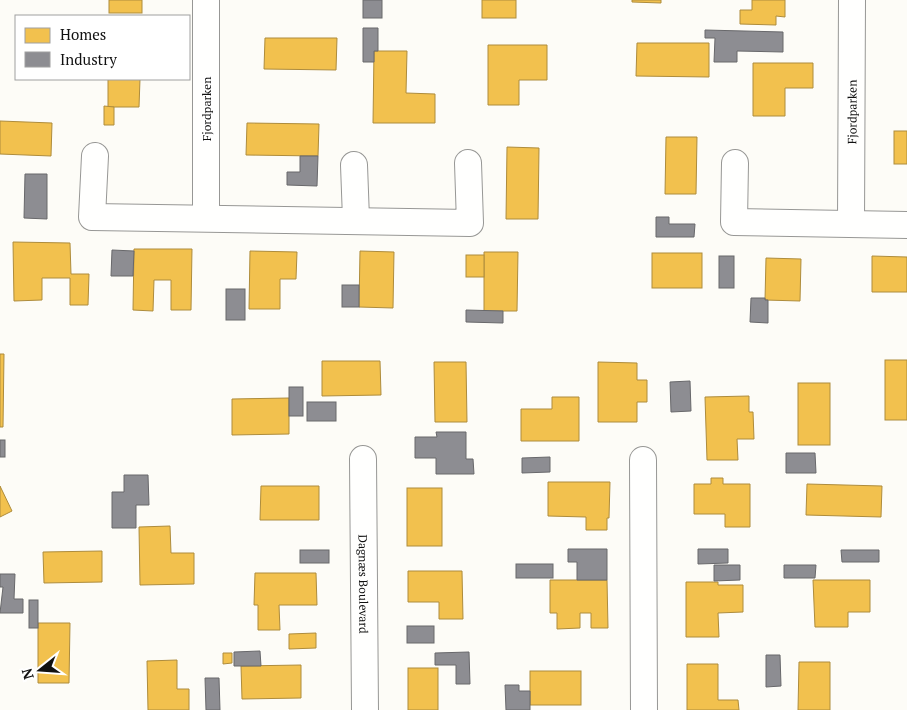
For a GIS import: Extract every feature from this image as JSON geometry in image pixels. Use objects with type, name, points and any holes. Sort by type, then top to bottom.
[{"type":"street","name":"Fjordparken","points":[[206,0],[206,217]]},
{"type":"street","name":"Fjordparken","points":[[851,223],[852,0]]},
{"type":"street","points":[[95,156],[92,217],[356,219],[470,223],[468,164]]},
{"type":"street","points":[[735,163],[734,222],[907,225]]},
{"type":"street","points":[[354,165],[356,219]]},
{"type":"street","name":"Dagnæs Boulevard","points":[[363,459],[365,710]]},
{"type":"street","points":[[643,460],[644,710]]},
{"type":"building: Homes","points":[[109,0],[142,0],[142,13],[109,13]]},
{"type":"building: Homes","points":[[482,0],[516,0],[516,18],[482,18]]},
{"type":"building: Homes","points":[[632,0],[661,0],[661,3],[632,2]]},
{"type":"building: Homes","points":[[752,0],[785,0],[785,17],[776,16],[776,25],[740,24],[740,10],[752,10]]},
{"type":"building: Homes","points":[[265,38],[337,38],[336,70],[264,69]]},
{"type":"building: Homes","points":[[637,43],[709,43],[709,77],[636,76]]},
{"type":"building: Homes","points":[[488,45],[547,45],[547,80],[519,80],[519,105],[488,105]]},
{"type":"building: Homes","points":[[374,51],[407,51],[406,93],[435,94],[435,123],[373,123]]},
{"type":"building: Homes","points":[[753,63],[813,63],[813,88],[785,88],[785,116],[753,116]]},
{"type":"building: Homes","points":[[108,80],[140,80],[139,107],[108,107]]},
{"type":"building: Homes","points":[[104,106],[114,107],[114,125],[104,125]]},
{"type":"building: Homes","points":[[0,121],[52,123],[51,156],[0,154]]},
{"type":"building: Homes","points":[[247,123],[319,124],[318,156],[246,155]]},
{"type":"building: Homes","points":[[894,131],[907,131],[907,164],[894,164]]},
{"type":"building: Homes","points":[[666,137],[697,137],[696,194],[665,194]]},
{"type":"building: Homes","points":[[507,147],[539,148],[538,219],[506,219]]},
{"type":"building: Homes","points":[[13,242],[70,243],[71,274],[89,274],[88,305],[70,305],[70,278],[42,278],[42,300],[14,301]]},
{"type":"building: Homes","points":[[134,249],[192,249],[191,310],[171,310],[171,280],[154,280],[153,311],[133,310]]},
{"type":"building: Homes","points":[[250,251],[297,252],[296,279],[280,279],[280,309],[249,309]]},
{"type":"building: Homes","points":[[360,251],[394,252],[393,308],[359,307]]},
{"type":"building: Homes","points":[[484,252],[518,252],[517,311],[484,311]]},
{"type":"building: Homes","points":[[652,253],[702,253],[702,288],[652,288]]},
{"type":"building: Homes","points":[[466,255],[484,255],[484,277],[466,277]]},
{"type":"building: Homes","points":[[872,256],[907,257],[907,292],[872,292]]},
{"type":"building: Homes","points":[[766,258],[801,259],[800,301],[765,300]]},
{"type":"building: Homes","points":[[0,354],[4,354],[3,427],[0,427]]},
{"type":"building: Homes","points":[[885,360],[907,360],[907,420],[885,420]]},
{"type":"building: Homes","points":[[322,361],[380,361],[381,395],[322,396]]},
{"type":"building: Homes","points":[[434,362],[466,362],[467,422],[435,422]]},
{"type":"building: Homes","points":[[598,362],[637,363],[637,380],[647,380],[647,402],[637,402],[637,422],[598,422]]},
{"type":"building: Homes","points":[[798,383],[830,383],[830,445],[798,445]]},
{"type":"building: Homes","points":[[749,396],[749,412],[753,412],[754,439],[737,439],[738,460],[707,460],[705,397]]},
{"type":"building: Homes","points":[[552,397],[579,397],[579,441],[521,441],[521,409],[552,409]]},
{"type":"building: Homes","points":[[289,398],[289,434],[232,435],[232,399]]},
{"type":"building: Homes","points":[[711,478],[723,478],[723,484],[750,484],[750,527],[725,527],[725,514],[694,514],[694,484],[711,484]]},
{"type":"building: Homes","points":[[548,482],[610,482],[607,530],[586,530],[586,517],[548,516]]},
{"type":"building: Homes","points":[[807,484],[882,486],[881,517],[806,515]]},
{"type":"building: Homes","points":[[0,486],[12,511],[0,517]]},
{"type":"building: Homes","points":[[261,486],[319,486],[319,520],[260,520]]},
{"type":"building: Homes","points":[[407,488],[442,488],[442,546],[407,546]]},
{"type":"building: Homes","points":[[170,526],[171,553],[194,553],[194,584],[140,585],[139,527]]},
{"type":"building: Homes","points":[[102,551],[102,582],[44,583],[43,552]]},
{"type":"building: Homes","points":[[408,571],[462,571],[463,619],[439,619],[439,602],[408,602]]},
{"type":"building: Homes","points":[[255,573],[316,573],[317,605],[279,605],[280,630],[258,630],[258,605],[254,605]]},
{"type":"building: Homes","points":[[550,580],[607,580],[608,628],[591,628],[591,613],[580,613],[580,628],[557,629],[557,613],[550,613]]},
{"type":"building: Homes","points":[[813,580],[870,580],[870,612],[848,612],[848,627],[815,627]]},
{"type":"building: Homes","points":[[686,582],[718,582],[718,585],[743,585],[743,612],[718,613],[719,637],[686,637]]},
{"type":"building: Homes","points":[[38,623],[70,623],[69,683],[38,683]]},
{"type":"building: Homes","points":[[316,633],[316,648],[289,649],[289,634]]},
{"type":"building: Homes","points":[[223,653],[232,653],[232,663],[223,664]]},
{"type":"building: Homes","points":[[177,660],[177,689],[189,689],[189,710],[148,710],[147,661]]},
{"type":"building: Homes","points":[[799,662],[830,662],[830,710],[798,710]]},
{"type":"building: Homes","points":[[687,664],[718,664],[718,700],[738,700],[739,710],[687,710]]},
{"type":"building: Homes","points":[[301,665],[301,698],[242,699],[241,666]]},
{"type":"building: Homes","points":[[408,668],[438,668],[438,710],[408,710]]},
{"type":"building: Homes","points":[[530,671],[581,671],[581,705],[530,705]]},
{"type":"building: Industry","points":[[363,0],[382,0],[382,18],[363,18]]},
{"type":"building: Industry","points":[[363,28],[378,28],[378,51],[374,51],[374,62],[363,62]]},
{"type":"building: Industry","points":[[705,30],[783,32],[783,52],[737,51],[737,62],[714,62],[715,38],[705,38]]},
{"type":"building: Industry","points":[[300,156],[318,156],[317,186],[287,185],[287,172],[300,172]]},
{"type":"building: Industry","points":[[25,174],[47,174],[47,219],[24,218]]},
{"type":"building: Industry","points":[[656,217],[669,217],[669,224],[695,224],[694,237],[656,237]]},
{"type":"building: Industry","points":[[112,250],[134,251],[133,276],[111,276]]},
{"type":"building: Industry","points":[[719,256],[734,256],[734,288],[719,288]]},
{"type":"building: Industry","points":[[342,285],[359,285],[359,307],[342,307]]},
{"type":"building: Industry","points":[[226,289],[245,289],[245,320],[226,320]]},
{"type":"building: Industry","points":[[751,298],[765,298],[765,300],[768,300],[768,323],[750,322]]},
{"type":"building: Industry","points":[[466,310],[503,311],[503,323],[466,322]]},
{"type":"building: Industry","points":[[690,381],[691,411],[671,412],[670,382]]},
{"type":"building: Industry","points":[[289,387],[303,387],[303,416],[289,416]]},
{"type":"building: Industry","points":[[307,402],[336,402],[336,421],[307,421]]},
{"type":"building: Industry","points":[[436,432],[466,432],[466,459],[473,459],[474,474],[436,474],[436,458],[415,458],[415,437],[437,437]]},
{"type":"building: Industry","points":[[0,440],[5,440],[5,457],[0,457]]},
{"type":"building: Industry","points":[[786,453],[815,453],[816,473],[786,473]]},
{"type":"building: Industry","points":[[550,457],[550,472],[522,473],[522,458]]},
{"type":"building: Industry","points":[[124,475],[148,475],[149,505],[136,505],[136,528],[112,528],[112,492],[124,492]]},
{"type":"building: Industry","points":[[568,549],[607,549],[607,580],[577,580],[577,562],[568,562]]},
{"type":"building: Industry","points":[[698,549],[728,549],[728,563],[698,564]]},
{"type":"building: Industry","points":[[300,550],[329,550],[329,563],[300,563]]},
{"type":"building: Industry","points":[[841,550],[879,550],[879,562],[842,562]]},
{"type":"building: Industry","points":[[516,564],[553,564],[553,578],[516,578]]},
{"type":"building: Industry","points":[[714,565],[740,565],[740,580],[714,581]]},
{"type":"building: Industry","points":[[784,565],[816,565],[815,578],[784,578]]},
{"type":"building: Industry","points":[[0,574],[15,574],[14,599],[23,599],[23,613],[0,613],[3,587],[0,587]]},
{"type":"building: Industry","points":[[29,600],[38,600],[38,628],[29,628]]},
{"type":"building: Industry","points":[[407,626],[434,626],[434,643],[407,643]]},
{"type":"building: Industry","points":[[260,651],[261,666],[234,666],[234,652]]},
{"type":"building: Industry","points":[[469,652],[470,684],[456,684],[456,665],[435,665],[435,653]]},
{"type":"building: Industry","points":[[766,655],[780,655],[781,686],[766,687]]},
{"type":"building: Industry","points":[[205,678],[219,678],[220,710],[206,710]]},
{"type":"building: Industry","points":[[505,685],[519,685],[519,691],[530,691],[530,710],[506,710]]}]
